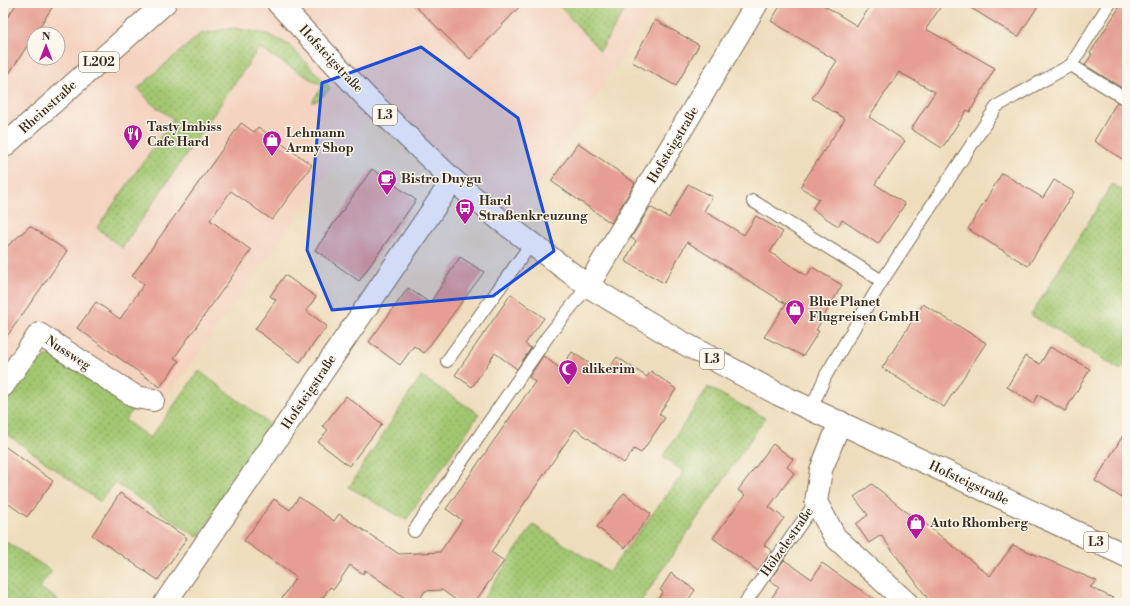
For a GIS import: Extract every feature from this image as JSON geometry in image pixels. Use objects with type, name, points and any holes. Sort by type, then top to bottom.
[{"type":"street","name":"Rheinstraße","points":[[3,147],[165,3]]},
{"type":"street","name":"Hofsteigstraße","points":[[278,3],[367,98],[453,180],[499,219],[588,286],[676,339],[811,409],[884,445],[1127,556]]},
{"type":"street","name":"Hofsteigstraße","points":[[588,286],[757,3]]},
{"type":"street","name":"Hofsteigstraße","points":[[165,603],[453,180]]},
{"type":"street","name":"Nussweg","points":[[3,386],[39,334],[136,397],[154,400]]},
{"type":"street","name":"Hölzelestraße","points":[[840,422],[821,470],[816,502],[835,536],[907,603]]},
{"type":"lane","points":[[811,409],[826,375],[882,281],[997,106],[1071,65],[1110,3]]},
{"type":"lane","points":[[1071,65],[1127,100]]},
{"type":"lane","points":[[753,201],[882,281]]},
{"type":"lane","points":[[448,361],[531,244]]},
{"type":"lane","name":"Hofsteigstraße","points":[[414,531],[548,336],[588,286]]},
{"type":"lane","name":"Hölzelestraße","points":[[746,603],[816,502]]},
{"type":"highlighted area","points":[[421,47],[518,118],[554,251],[493,296],[332,310],[307,250],[322,83]]},
{"type":"shaded area","points":[[3,3],[657,3],[519,216],[367,119],[161,406],[46,333],[3,397]]},
{"type":"green space","points":[[557,3],[629,3],[600,51]]},
{"type":"green space","points":[[233,28],[268,34],[289,45],[331,88],[317,101],[312,102],[322,86],[259,48],[122,248],[97,228],[173,119],[151,103],[138,88],[200,34]]},
{"type":"green space","points":[[1112,184],[1127,193],[1127,360],[1121,370],[1031,315]]},
{"type":"green space","points":[[52,355],[137,405],[125,420],[150,438],[199,371],[274,427],[198,537],[115,483],[100,502],[3,431],[3,398],[24,367],[37,358]]},
{"type":"green space","points":[[421,376],[479,414],[406,520],[349,487]]},
{"type":"green space","points":[[708,387],[765,418],[640,603],[480,603],[533,525],[609,572],[684,472],[663,456]]},
{"type":"green space","points":[[3,540],[52,571],[39,587],[62,603],[3,603]]},
{"type":"building","points":[[17,3],[55,3],[40,26],[26,26],[26,48],[3,83],[3,24]]},
{"type":"building","points":[[412,3],[523,3],[470,59]]},
{"type":"building","points":[[782,3],[820,3],[857,26],[872,3],[943,3],[926,29],[995,68],[970,112],[967,110],[942,148],[911,129],[935,92],[899,72],[869,117],[905,141],[875,184],[905,204],[878,244],[842,220],[838,226],[812,209],[819,199],[800,187],[845,119],[812,98],[837,61],[771,21]]},
{"type":"building","points":[[963,3],[1040,3],[1018,37]]},
{"type":"building","points":[[1122,3],[1127,3],[1127,91],[1085,65],[1092,54],[1090,53]]},
{"type":"building","points":[[655,20],[699,45],[676,86],[632,62]]},
{"type":"building","points":[[1117,102],[1127,107],[1127,162],[1094,141]]},
{"type":"building","points":[[241,123],[254,132],[258,127],[312,165],[272,220],[231,191],[210,220],[251,250],[174,358],[179,361],[160,387],[77,328],[96,302],[120,319],[144,284],[132,276]]},
{"type":"building","points":[[578,143],[635,183],[611,223],[551,181]]},
{"type":"building","points":[[372,169],[416,200],[359,281],[315,250]]},
{"type":"building","points":[[1002,173],[1043,198],[1054,180],[1074,192],[1028,266],[968,229]]},
{"type":"building","points":[[688,184],[712,197],[704,211],[744,235],[756,216],[783,232],[770,252],[807,276],[812,267],[842,285],[816,330],[819,331],[803,356],[764,337],[786,304],[687,242],[664,283],[625,261],[636,241],[631,238],[650,207],[669,218]]},
{"type":"building","points":[[30,226],[67,251],[3,342],[3,250]]},
{"type":"building","points":[[460,257],[484,272],[424,353],[414,346],[400,365],[369,342],[408,288],[430,303]]},
{"type":"building","points":[[285,275],[316,297],[306,311],[327,326],[300,362],[255,329],[276,300],[270,296]]},
{"type":"building","points":[[511,294],[544,318],[525,344],[531,348],[517,369],[495,353],[472,387],[455,375]]},
{"type":"building","points":[[923,304],[986,343],[944,407],[882,368]]},
{"type":"building","points":[[1050,347],[1090,369],[1065,411],[1038,395],[1033,403],[1007,387],[1025,356],[1040,364]]},
{"type":"building","points":[[572,352],[605,374],[617,357],[647,377],[651,371],[676,389],[659,414],[665,418],[641,453],[634,449],[624,463],[575,429],[491,552],[504,561],[474,603],[460,603],[442,590],[425,591],[417,603],[412,603],[365,570],[363,574],[350,565],[334,589],[330,587],[319,603],[279,603],[296,577],[244,541],[274,499],[290,510],[299,497],[334,521],[339,514],[399,554],[440,552],[462,520],[446,509],[535,382],[529,377],[543,356],[561,369]]},
{"type":"building","points":[[346,396],[382,424],[349,466],[318,442],[328,430],[323,426]]},
{"type":"building","points":[[1127,429],[1127,501],[1095,481]]},
{"type":"building","points":[[773,444],[793,459],[787,467],[794,473],[769,507],[784,518],[764,545],[772,551],[758,571],[713,538],[745,495],[738,490]]},
{"type":"building","points":[[3,445],[53,481],[27,517],[3,500]]},
{"type":"building","name":"Auto Rhomberg","points":[[872,484],[915,519],[917,517],[990,576],[1013,545],[1097,581],[1090,587],[1123,603],[931,603],[881,535],[869,543],[856,524],[868,515],[854,497]]},
{"type":"building","points":[[120,493],[187,538],[158,580],[92,535]]},
{"type":"building","points":[[624,493],[651,514],[625,548],[597,527]]},
{"type":"building","points":[[784,560],[812,579],[822,563],[879,603],[768,603],[779,587],[770,580]]},
{"type":"building","points":[[671,573],[695,590],[686,603],[655,603],[663,592],[660,590]]},
{"type":"place","name":"Tasty Imbiss Cafe Hard","points":[[133,151]]},
{"type":"place","name":"Lehmann Army Shop","points":[[272,157]]},
{"type":"place","name":"Bistro Duygu","points":[[387,196]]},
{"type":"place","name":"Hard Straßenkreuzung","points":[[465,225]]},
{"type":"place","name":"Blue Planet Flugreisen GmbH","points":[[795,326]]},
{"type":"place","name":"alikerim","points":[[568,386]]},
{"type":"place","name":"Auto Rhomberg","points":[[916,540]]}]
